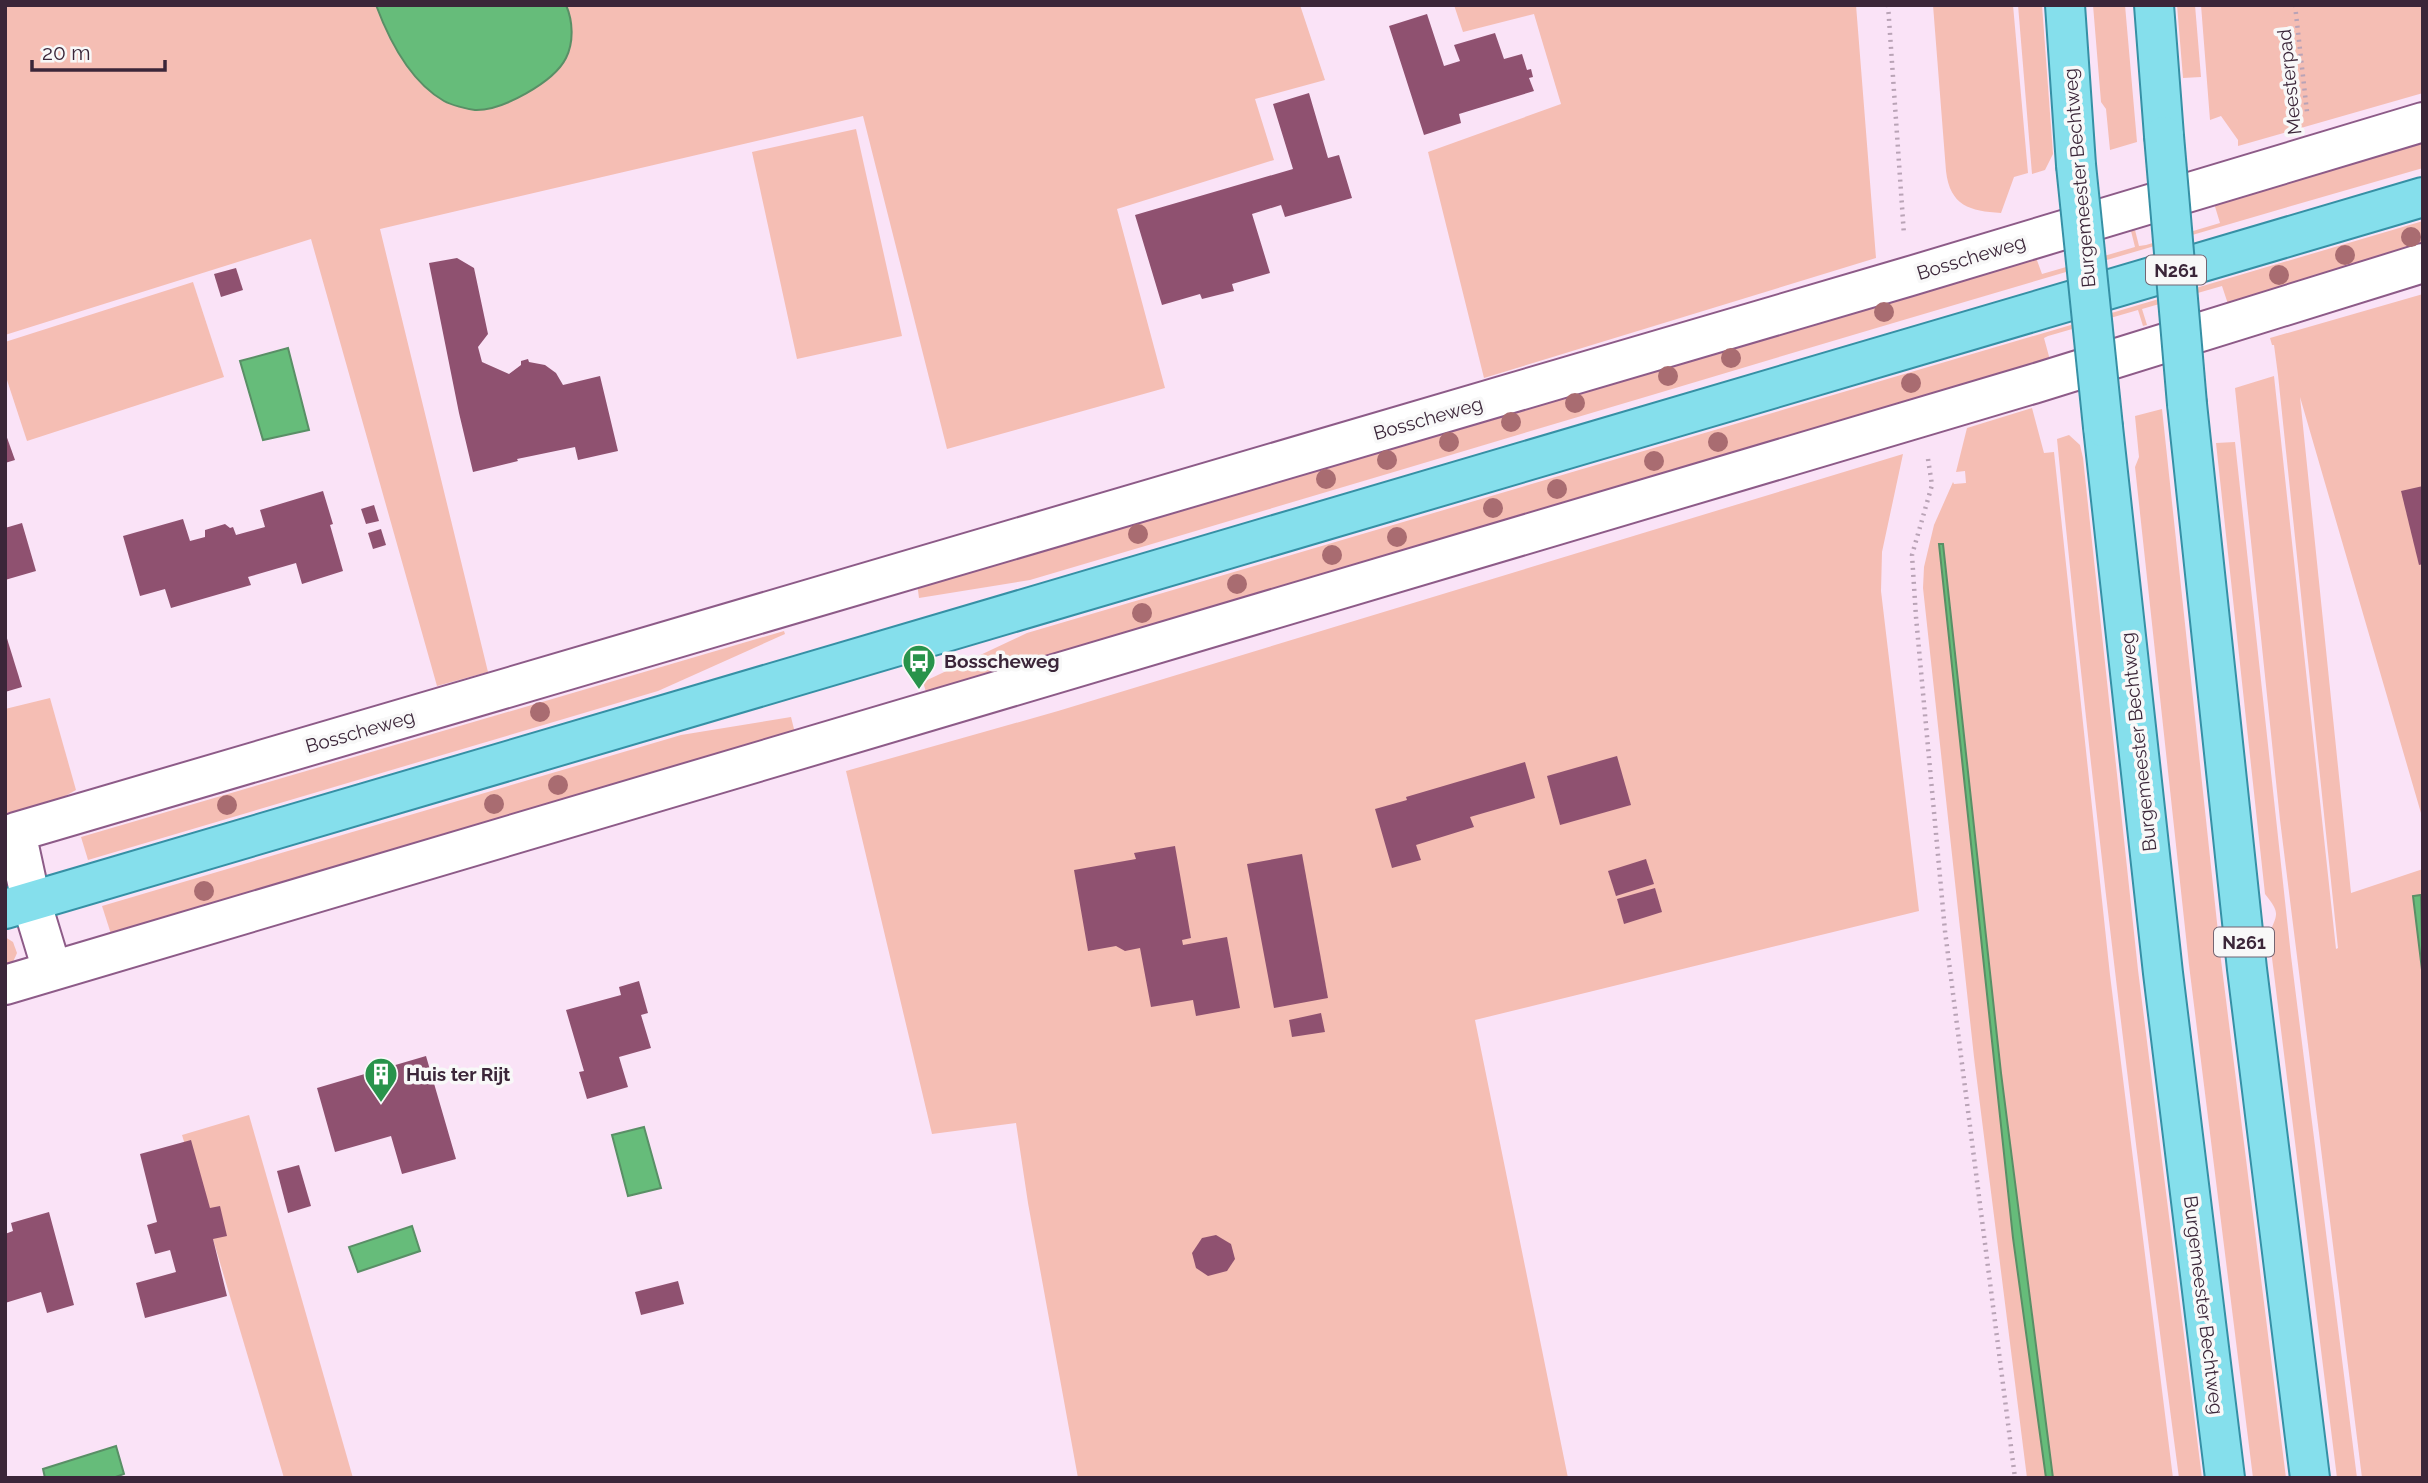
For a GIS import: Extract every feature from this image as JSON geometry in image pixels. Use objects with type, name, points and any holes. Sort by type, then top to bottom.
[{"type":"main road","name":"Burgemeester Bechtweg","points":[[2065,5],[2076,165],[2103,427],[2163,973],[2225,1478]]},
{"type":"main road","name":"N261","points":[[2154,5],[2187,404],[2247,969],[2309,1478]]},
{"type":"main road","points":[[18,905],[2423,197]]},
{"type":"street","name":"Bosscheweg","points":[[52,970],[18,905],[16,832],[1906,277],[2423,122]]},
{"type":"street","points":[[5,985],[1922,417],[2423,263]]},
{"type":"path","points":[[1888,5],[1906,277]]},
{"type":"path","name":"Meesterpad","points":[[2295,5],[2311,155]]},
{"type":"path","points":[[1922,417],[1932,485],[1913,555],[1916,618],[1945,931],[2015,1478]]},
{"type":"shaded area","points":[[5,5],[376,5],[383,23],[507,103],[535,88],[555,73],[571,25],[566,5],[1300,5],[1325,80],[1255,99],[1274,160],[1117,209],[1165,388],[947,449],[863,116],[380,229],[488,672],[437,686],[311,239],[5,335]]},
{"type":"shaded area","points":[[376,5],[566,5],[571,25],[570,45],[560,67],[539,85],[499,106],[468,109],[444,101],[411,72],[387,32]]},
{"type":"shaded area","points":[[1454,5],[1856,5],[1876,258],[1484,378],[1428,152],[1561,104],[1534,14],[1463,32]]},
{"type":"shaded area","points":[[1933,5],[2013,5],[2028,173],[2014,177],[2001,213],[1980,211],[1963,204],[1948,183]]},
{"type":"shaded area","points":[[2018,5],[2042,5],[2053,154],[2045,170],[2032,174]]},
{"type":"shaded area","points":[[2093,5],[2125,5],[2137,142],[2110,150],[2106,109],[2101,102]]},
{"type":"shaded area","points":[[2177,5],[2195,5],[2201,77],[2183,78]]},
{"type":"shaded area","points":[[2201,5],[2423,5],[2423,93],[2238,146],[2238,140],[2221,116],[2210,120]]},
{"type":"shaded area","points":[[856,129],[902,336],[797,359],[752,152]]},
{"type":"shaded area","points":[[2423,138],[2423,168],[1030,580],[919,598],[916,575],[2034,252],[2042,274],[2135,247],[2131,231],[2135,230],[2139,246],[2146,245],[2220,223],[2213,200]]},
{"type":"shaded area","points":[[2423,221],[2423,249],[2229,307],[2222,286],[2142,309],[2147,325],[2143,326],[2138,310],[2048,336],[2044,338],[2050,360],[929,702],[923,682],[1027,633]]},
{"type":"shaded area","points":[[193,282],[224,377],[27,441],[5,374],[5,342]]},
{"type":"shaded area","points":[[2423,294],[2423,820],[2300,397],[2351,893],[2423,869],[2423,907],[2421,895],[2413,896],[2423,978],[2423,1478],[2362,1478],[2280,820],[2235,388],[2274,376],[2336,949],[2278,375],[2274,345],[2270,338]]},
{"type":"shaded area","points":[[288,348],[309,430],[263,440],[240,361]]},
{"type":"shaded area","points":[[2032,408],[2044,453],[2054,452],[2110,975],[2173,1478],[2053,1478],[2001,1073],[1942,544],[1939,545],[2013,1238],[2046,1478],[2027,1478],[1974,1057],[1923,588],[1924,567],[1934,525],[1953,482],[1966,483],[1965,471],[1956,472],[1967,428]]},
{"type":"shaded area","points":[[2162,409],[2221,960],[2286,1478],[2253,1478],[2189,965],[2135,467],[2139,457],[2135,416]]},
{"type":"shaded area","points":[[2069,435],[2080,445],[2083,458],[2138,970],[2202,1478],[2179,1478],[2145,1218],[2098,829],[2057,439]]},
{"type":"shaded area","points":[[2235,442],[2291,956],[2357,1478],[2337,1478],[2269,934],[2276,913],[2265,894],[2216,443]]},
{"type":"shaded area","points":[[1903,454],[1882,552],[1881,591],[1919,911],[1475,1020],[1568,1478],[1078,1478],[1016,1123],[932,1134],[846,771],[1058,711]]},
{"type":"shaded area","points":[[1939,544],[1943,544],[2001,1073],[2053,1478],[2046,1478],[2013,1238]]},
{"type":"shaded area","points":[[784,631],[785,634],[658,691],[88,860],[81,837]]},
{"type":"shaded area","points":[[50,698],[76,790],[5,830],[5,709]]},
{"type":"shaded area","points":[[791,717],[797,741],[111,934],[102,906],[681,735]]},
{"type":"shaded area","points":[[2421,895],[2423,978],[2413,896]]},
{"type":"shaded area","points":[[5,937],[13,942],[17,953],[13,962],[5,966]]},
{"type":"shaded area","points":[[249,1115],[353,1478],[284,1478],[182,1135]]},
{"type":"shaded area","points":[[644,1127],[661,1188],[628,1196],[612,1135]]},
{"type":"shaded area","points":[[412,1226],[420,1251],[358,1272],[349,1247]]},
{"type":"shaded area","points":[[116,1446],[124,1474],[113,1478],[45,1478],[43,1469]]},
{"type":"building","points":[[1427,14],[1444,66],[1460,61],[1454,45],[1495,33],[1504,59],[1522,54],[1527,70],[1531,69],[1533,77],[1529,78],[1534,91],[1459,114],[1461,123],[1424,135],[1389,26]]},
{"type":"building","points":[[1309,93],[1328,158],[1339,155],[1352,198],[1285,217],[1281,205],[1252,214],[1270,273],[1232,284],[1234,291],[1202,299],[1200,294],[1162,305],[1135,215],[1293,169],[1273,104]]},
{"type":"building","points":[[457,258],[474,268],[488,334],[478,347],[482,362],[509,374],[521,365],[521,361],[528,359],[529,362],[545,365],[556,373],[563,385],[600,376],[618,451],[578,460],[575,447],[517,459],[518,461],[473,472],[429,263]]},
{"type":"building","points":[[236,268],[243,290],[221,297],[214,274]]},
{"type":"building","points":[[5,432],[15,460],[5,463]]},
{"type":"building","points":[[2423,486],[2423,564],[2419,565],[2401,491]]},
{"type":"building","points":[[323,491],[343,571],[302,584],[296,563],[248,577],[251,585],[171,608],[165,589],[140,596],[123,536],[183,519],[190,541],[205,537],[205,530],[225,524],[233,527],[236,535],[265,527],[260,510]]},
{"type":"building","points":[[374,505],[379,521],[366,524],[361,509]]},
{"type":"building","points":[[22,523],[36,571],[5,580],[5,528]]},
{"type":"building","points":[[381,529],[386,545],[373,549],[368,533]]},
{"type":"building","points":[[5,632],[22,687],[5,692]]},
{"type":"building","points":[[1617,756],[1631,805],[1560,825],[1547,776]]},
{"type":"building","points":[[1525,762],[1535,798],[1470,817],[1474,827],[1416,845],[1421,860],[1392,868],[1375,809],[1407,800],[1406,797]]},
{"type":"building","points":[[1175,846],[1191,938],[1182,940],[1183,945],[1227,937],[1240,1008],[1196,1016],[1193,1000],[1151,1007],[1140,948],[1125,951],[1116,946],[1088,951],[1074,870],[1136,859],[1134,853]]},
{"type":"building","points":[[1302,854],[1328,998],[1274,1008],[1247,864]]},
{"type":"building","points":[[1646,859],[1654,884],[1616,896],[1608,871]]},
{"type":"building","points":[[1655,888],[1662,912],[1624,924],[1617,899]]},
{"type":"building","points":[[639,981],[648,1013],[641,1015],[651,1048],[619,1057],[628,1087],[587,1099],[579,1072],[584,1071],[566,1010],[621,995],[619,987]]},
{"type":"building","points":[[1321,1013],[1325,1032],[1292,1037],[1289,1020]]},
{"type":"building","name":"Huis ter Rijt","points":[[426,1056],[456,1159],[402,1174],[391,1136],[335,1152],[317,1088]]},
{"type":"building","points":[[191,1140],[210,1208],[220,1206],[227,1236],[213,1239],[227,1296],[145,1318],[136,1283],[176,1272],[170,1250],[155,1254],[147,1225],[157,1222],[140,1154]]},
{"type":"building","points":[[299,1165],[311,1206],[288,1213],[277,1171]]},
{"type":"building","points":[[49,1212],[74,1305],[47,1313],[41,1292],[5,1303],[5,1234],[13,1231],[11,1223]]},
{"type":"building","points":[[1216,1235],[1231,1244],[1235,1259],[1227,1271],[1208,1276],[1196,1268],[1192,1253],[1202,1238]]},
{"type":"building","points":[[678,1281],[684,1304],[641,1315],[635,1292]]},
{"type":"place","name":"Bosscheweg","points":[[919,691]]},
{"type":"place","name":"Huis ter Rijt","points":[[381,1104]]}]
